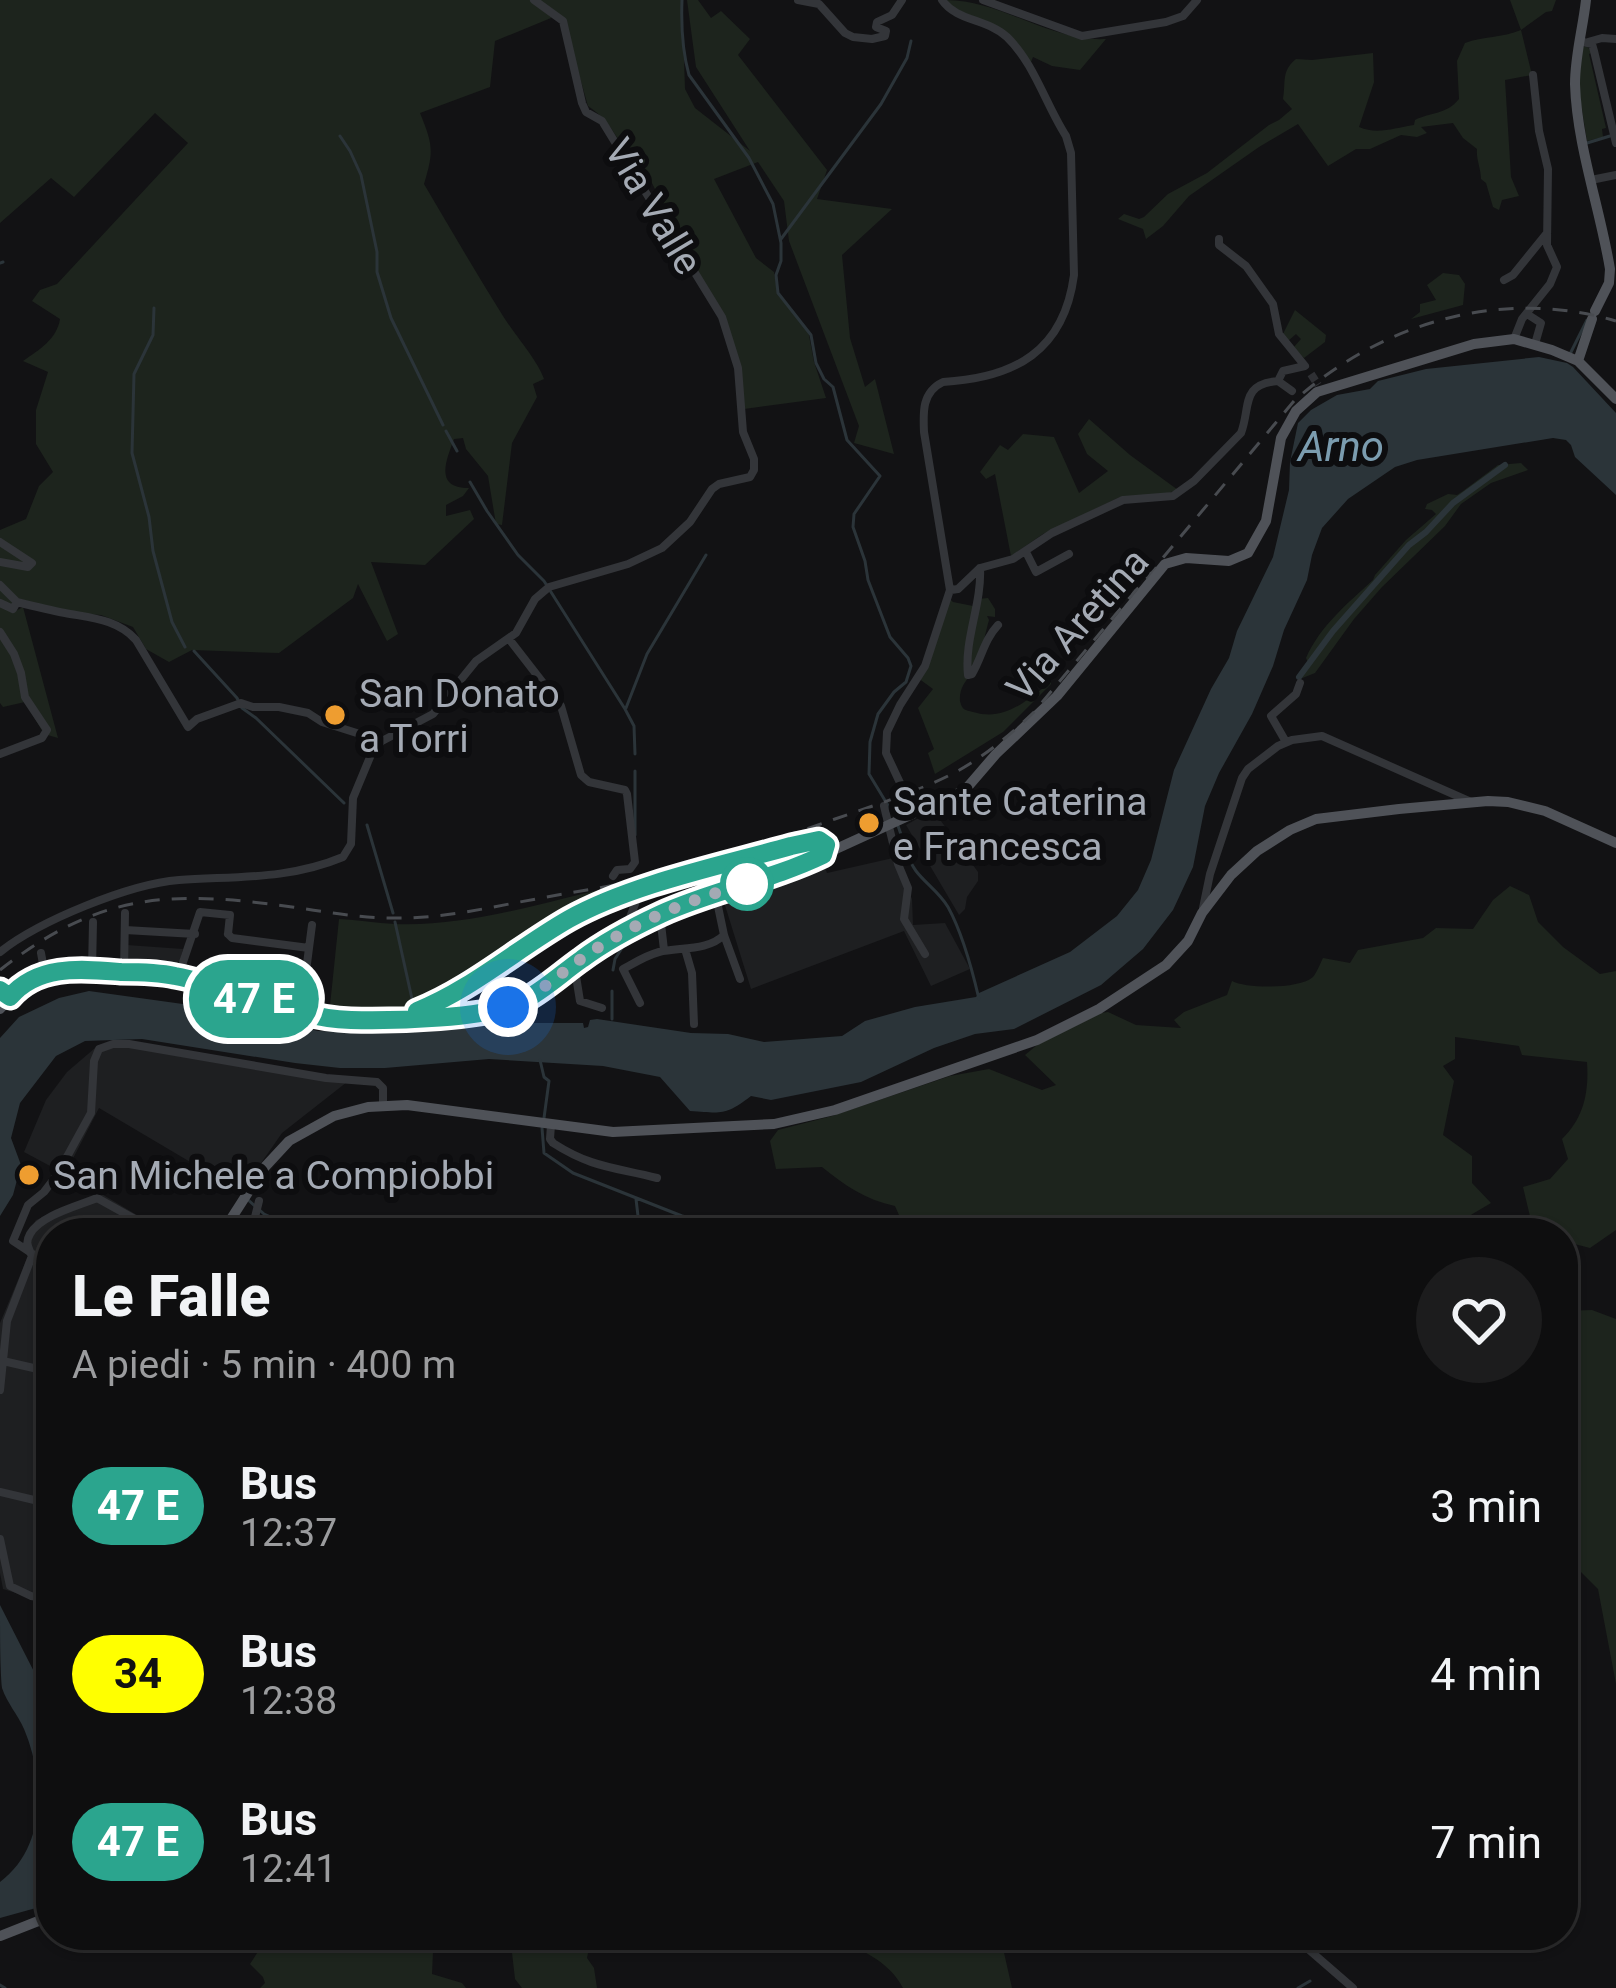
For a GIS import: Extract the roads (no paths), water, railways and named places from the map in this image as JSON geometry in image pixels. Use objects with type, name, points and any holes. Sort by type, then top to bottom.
[{"type":"main road","points":[[1575,360],[1613,267],[1575,88],[1586,0]]},
{"type":"main road","name":"Via Aretina","points":[[815,851],[841,847],[965,790],[1084,665],[1165,564],[1186,558],[1229,561],[1248,553],[1266,521],[1281,438],[1302,401],[1319,388],[1474,344],[1514,339],[1575,360],[1616,399]]},
{"type":"main road","points":[[231,1218],[263,1168],[289,1141],[334,1116],[383,1105],[613,1132],[774,1124],[836,1110],[1037,1040],[1099,1010],[1166,965],[1188,941],[1231,875],[1257,851],[1316,819],[1488,801],[1527,805],[1616,843]]},
{"type":"main road","points":[[384,1019],[427,1007],[569,919],[629,892],[791,846],[815,851]]},
{"type":"main road","points":[[0,1008],[7,991],[69,969],[178,976],[268,997],[326,1018],[398,1019],[455,999],[591,909]]},
{"type":"main road","points":[[0,1936],[36,1922]]},
{"type":"street","name":"Via Valle","points":[[509,639],[523,626],[535,599],[547,587],[628,564],[662,548],[690,521],[712,489],[750,477],[754,470],[743,432],[738,368],[722,317],[602,121],[586,112],[562,21],[533,0]]},
{"type":"street","points":[[799,0],[819,4],[845,33],[872,39],[885,36],[877,22],[892,15],[902,0]]},
{"type":"street","points":[[902,787],[886,753],[887,732],[925,666],[950,590],[924,433],[927,397],[943,382],[993,375],[1028,358],[1058,328],[1074,275],[1071,152],[1066,136],[1012,42],[998,28],[950,9],[942,0]]},
{"type":"street","points":[[990,1],[1082,36],[1166,22],[1190,11],[1197,0]]},
{"type":"street","points":[[1584,42],[1616,39]]},
{"type":"street","points":[[1584,42],[1594,51],[1612,109],[1616,143]]},
{"type":"street","points":[[1514,339],[1557,267],[1547,245],[1548,169],[1533,75]]},
{"type":"street","points":[[1591,180],[1616,175]]},
{"type":"street","points":[[1504,280],[1547,232]]},
{"type":"street","points":[[1219,238],[1219,245],[1246,266],[1273,304],[1279,334],[1308,370],[1283,371],[1278,381]]},
{"type":"street","points":[[1527,314],[1540,323],[1535,344]]},
{"type":"street","points":[[950,590],[958,589],[980,568],[1013,559],[1052,533],[1123,500],[1167,497],[1181,491],[1241,433],[1254,389],[1278,381],[1292,391]]},
{"type":"street","points":[[0,542],[32,564],[0,562]]},
{"type":"street","points":[[1026,552],[1036,572],[1069,554]]},
{"type":"street","points":[[980,568],[968,674],[976,668],[998,625]]},
{"type":"street","points":[[0,585],[17,602],[92,616],[127,630],[188,727],[238,703],[308,712],[322,722],[382,740]]},
{"type":"street","points":[[0,603],[14,609],[17,602]]},
{"type":"street","points":[[0,632],[14,654],[25,697],[47,730],[42,738],[0,754]]},
{"type":"street","points":[[0,952],[43,925],[93,903],[159,884],[263,878],[343,857],[352,844],[353,798],[370,755],[382,740],[433,715],[476,661],[509,639],[561,706],[581,775],[627,794],[635,862],[613,875]]},
{"type":"street","points":[[1286,742],[1271,716],[1296,694],[1300,683]]},
{"type":"street","points":[[1202,913],[1242,778],[1286,742],[1322,736],[1472,802]]},
{"type":"street","points":[[884,806],[881,827],[908,888],[904,920],[925,954]]},
{"type":"street","points":[[860,817],[881,827]]},
{"type":"street","points":[[398,1019],[469,1014],[522,1002],[625,931],[815,851]]},
{"type":"street","points":[[719,904],[734,887]]},
{"type":"street","points":[[716,892],[724,935],[740,979]]},
{"type":"street","points":[[625,931],[638,896]]},
{"type":"street","points":[[193,911],[193,934]]},
{"type":"street","points":[[309,948],[230,936],[230,916],[202,911],[178,976],[268,997],[303,995],[312,925]]},
{"type":"street","points":[[124,972],[125,913]]},
{"type":"street","points":[[660,915],[664,950]]},
{"type":"street","points":[[92,970],[93,922]]},
{"type":"street","points":[[125,930],[193,934]]},
{"type":"street","points":[[640,1003],[623,968],[664,950],[718,942],[724,935]]},
{"type":"street","points":[[685,949],[692,973],[694,1024]]},
{"type":"street","points":[[41,953],[45,974]]},
{"type":"street","points":[[572,966],[580,1001],[602,1008]]},
{"type":"street","points":[[464,987],[455,999],[457,1009],[469,1014]]},
{"type":"street","points":[[36,1258],[13,1241],[28,1205],[57,1175],[91,1113],[99,1048],[129,1044],[326,1078],[377,1082],[382,1084],[383,1105]]},
{"type":"street","points":[[551,1125],[553,1143],[579,1159],[657,1178]]},
{"type":"street","points":[[52,1218],[97,1198],[133,1218]]},
{"type":"street","points":[[255,1218],[259,1202]]},
{"type":"street","points":[[0,1390],[8,1321],[32,1256],[28,1245],[36,1228]]},
{"type":"street","points":[[3,1361],[36,1369]]},
{"type":"street","points":[[0,1492],[36,1500]]},
{"type":"street","points":[[0,1539],[10,1586],[36,1597]]},
{"type":"street","points":[[1309,1950],[1353,1988]]},
{"type":"water","name":"Arno","points":[[1539,357],[1573,367],[1616,413],[1616,495],[1575,457],[1566,440],[1553,438],[1417,460],[1395,467],[1348,499],[1322,528],[1273,666],[1205,806],[1193,867],[1173,910],[1143,949],[1101,985],[1014,1029],[975,1034],[934,1048],[861,1082],[771,1100],[751,1096],[717,1112],[690,1111],[660,1077],[603,1066],[489,1059],[340,1068],[142,1039],[85,1041],[56,1056],[20,1103],[11,1138],[21,1165],[13,1195],[0,1216],[0,1038],[19,1017],[59,998],[89,991],[226,1010],[318,1031],[444,1029],[479,1023],[583,1023],[584,1028],[597,1019],[764,1042],[842,1036],[865,1021],[976,997],[1070,952],[1117,916],[1138,890],[1151,860],[1174,770],[1273,557],[1298,423],[1337,395],[1370,389],[1378,381],[1426,369]]},
{"type":"water","points":[[0,1605],[36,1676],[36,1769],[22,1724],[2,1688]]},
{"type":"water","points":[[36,1821],[36,1908],[0,1918],[0,1882],[27,1850]]},
{"type":"waterway","points":[[682,0],[689,75],[749,158],[773,204],[781,243],[778,293],[811,335],[816,363],[833,387],[847,440],[880,476],[854,514],[853,527],[890,637],[911,666],[906,682],[878,714],[870,742],[869,774],[895,817]]},
{"type":"waterway","points":[[781,239],[881,104],[907,58],[911,41]]},
{"type":"waterway","points":[[340,136],[361,175],[377,272],[391,318],[443,425]]},
{"type":"waterway","points":[[1587,143],[1610,136]]},
{"type":"waterway","points":[[154,308],[153,335],[134,374],[132,453],[172,622],[185,647]]},
{"type":"waterway","points":[[1570,354],[1587,320]]},
{"type":"waterway","points":[[446,431],[457,451]]},
{"type":"waterway","points":[[1299,677],[1409,545],[1453,503],[1505,465]]},
{"type":"waterway","points":[[470,482],[518,555],[544,581],[625,709],[634,726],[635,754]]},
{"type":"waterway","points":[[626,708],[647,654],[706,555]]},
{"type":"waterway","points":[[194,651],[242,708],[344,803]]},
{"type":"waterway","points":[[635,771],[635,835]]},
{"type":"waterway","points":[[367,825],[393,913]]},
{"type":"waterway","points":[[898,826],[913,866],[953,917],[979,999]]},
{"type":"waterway","points":[[395,922],[414,1008]]},
{"type":"waterway","points":[[613,970],[622,948]]},
{"type":"waterway","points":[[612,991],[612,1019]]},
{"type":"waterway","points":[[540,1060],[549,1081],[544,1118]]},
{"type":"waterway","points":[[542,1128],[544,1153],[573,1173],[690,1218]]},
{"type":"waterway","points":[[246,1198],[273,1218]]},
{"type":"waterway","points":[[636,1199],[638,1218]]},
{"type":"waterway","points":[[1298,1988],[1310,1981]]},
{"type":"waterway","points":[[0,1985],[5,1988]]},
{"type":"tunnel","points":[[1311,374],[1318,385]]},
{"type":"railway","points":[[0,970],[71,925],[138,903],[209,899],[373,917],[451,914],[668,873],[911,792],[976,760],[1034,712],[1294,401],[1328,374],[1404,332],[1487,311],[1573,311],[1616,321]]},
{"type":"place","name":"San Donato a Torri","points":[[335,715]]},
{"type":"place","name":"Sante Caterina e Francesca","points":[[869,823]]},
{"type":"place","name":"San Michele a Compiobbi","points":[[29,1175]]}]
